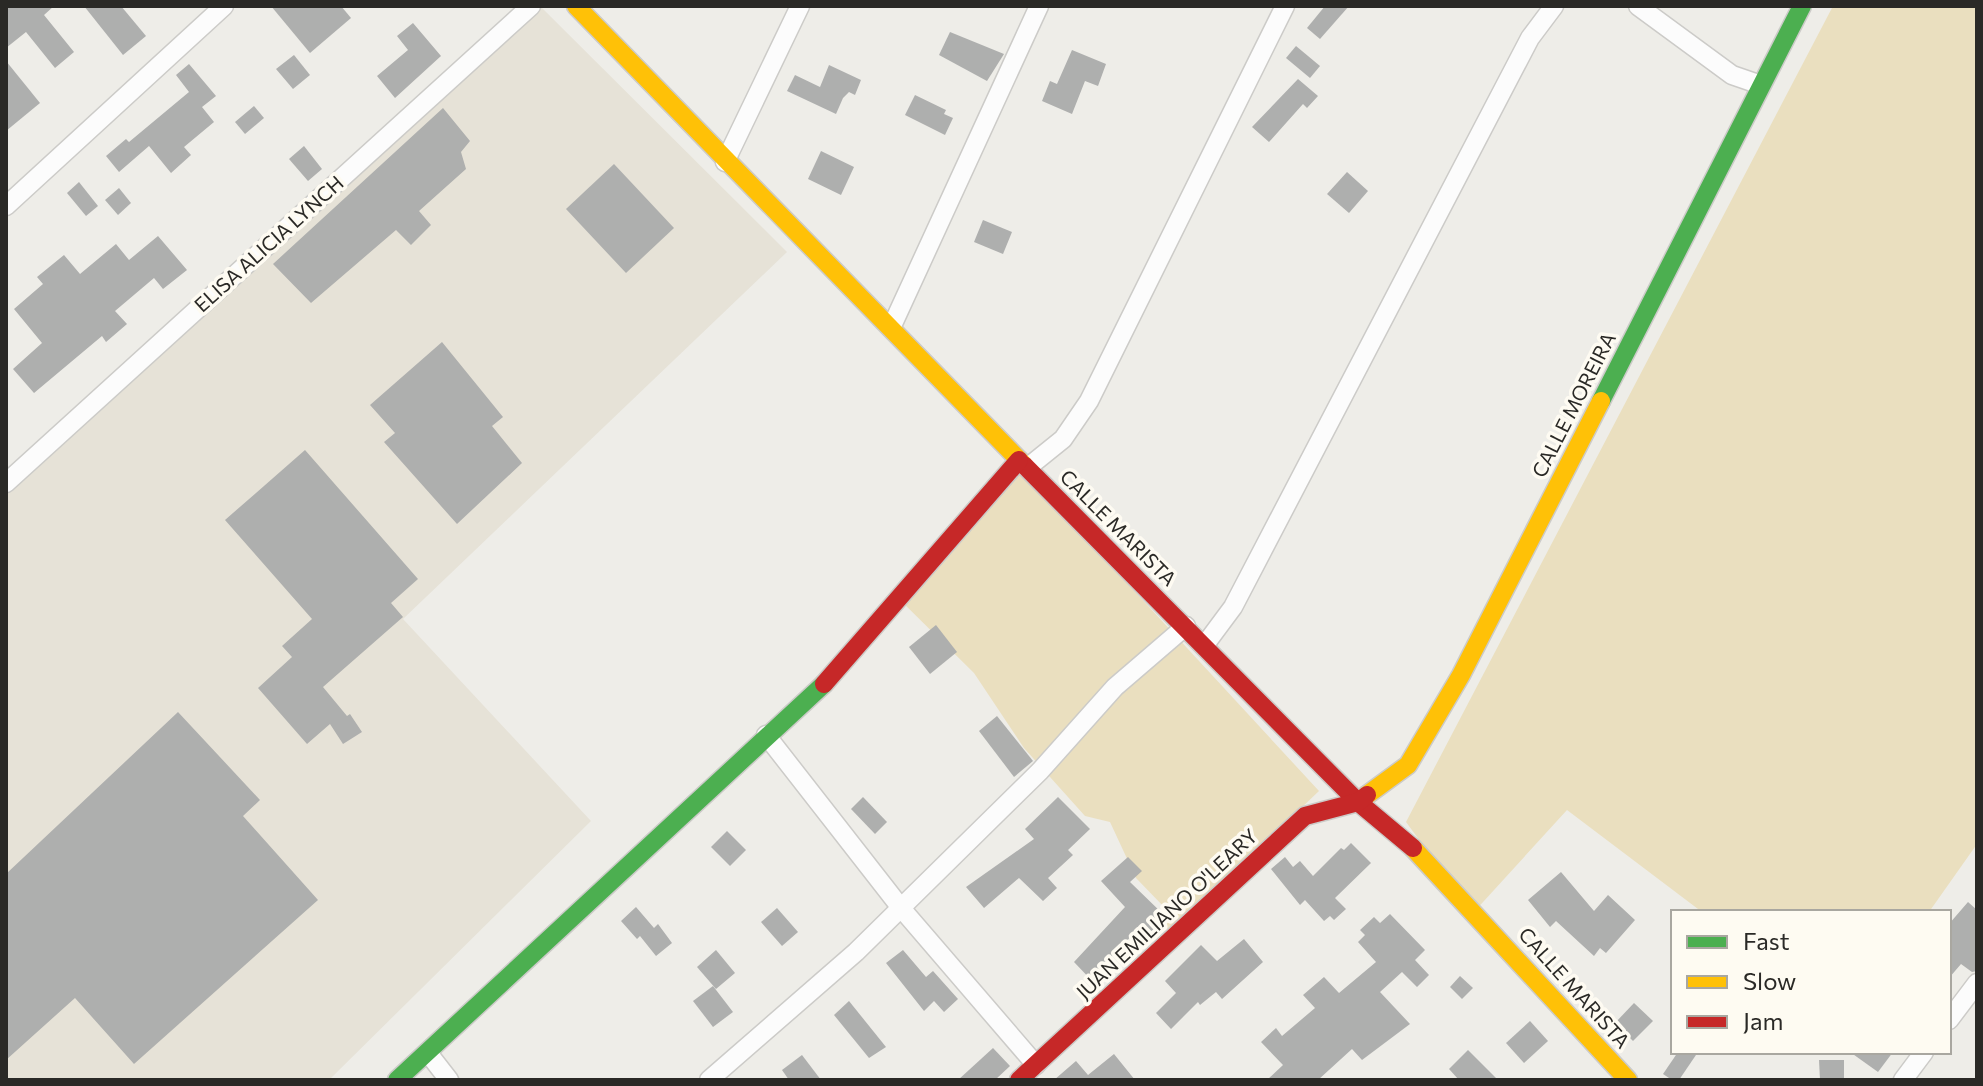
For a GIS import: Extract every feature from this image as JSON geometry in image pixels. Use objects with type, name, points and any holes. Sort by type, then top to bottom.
[{"type":"street","points":[[6,206],[224,6]]},
{"type":"street","name":"ELISA ALICIA LYNCH","points":[[6,483],[531,6]]},
{"type":"street","name":"CALLE MARISTA","points":[[576,6],[725,162],[1358,802],[1430,862],[1628,1080]]},
{"type":"street","points":[[725,162],[800,6]]},
{"type":"street","points":[[891,328],[1039,6]]},
{"type":"street","points":[[397,1080],[826,682],[1023,464],[1063,439],[1089,401],[1285,6]]},
{"type":"street","points":[[1204,646],[1233,607],[1530,38],[1554,6]]},
{"type":"street","points":[[1638,6],[1732,75],[1761,85]]},
{"type":"street","name":"CALLE MOREIRA","points":[[1358,802],[1408,765],[1461,675],[1802,6]]},
{"type":"street","points":[[709,1080],[856,952],[1040,771],[1115,687],[1186,626]]},
{"type":"street","points":[[766,735],[901,908],[1036,1065]]},
{"type":"street","name":"JUAN EMILIANO O'LEARY","points":[[1019,1080],[1305,816],[1358,802]]},
{"type":"street","points":[[1951,1017],[1977,983]]},
{"type":"street","points":[[428,1053],[449,1080]]},
{"type":"street","points":[[1903,1080],[1922,1054]]},
{"type":"shaded area","points":[[519,6],[540,6],[787,252],[403,619],[591,821],[329,1080],[6,1080],[6,480]]},
{"type":"shaded area","points":[[1833,6],[1977,6],[1977,844],[1930,910],[1699,910],[1567,810],[1473,913],[1406,822]]},
{"type":"shaded area","points":[[1018,465],[1319,791],[1168,935],[1165,908],[1136,878],[1110,822],[1085,816],[1024,748],[974,673],[894,594]]},
{"type":"building","points":[[6,6],[54,6],[44,15],[74,52],[55,68],[26,32],[6,48]]},
{"type":"building","points":[[84,6],[121,6],[146,36],[123,55]]},
{"type":"building","points":[[271,6],[341,6],[351,18],[310,53]]},
{"type":"building","points":[[1325,6],[1349,6],[1320,39],[1307,28]]},
{"type":"building","points":[[413,23],[441,56],[395,98],[377,76],[408,50],[397,36]]},
{"type":"building","points":[[950,32],[1004,54],[987,81],[939,55]]},
{"type":"building","points":[[1296,46],[1320,66],[1310,78],[1286,58]]},
{"type":"building","points":[[1072,50],[1106,64],[1098,86],[1085,81],[1072,114],[1042,101],[1050,81],[1057,84]]},
{"type":"building","points":[[294,55],[310,75],[293,89],[276,69]]},
{"type":"building","points":[[6,61],[40,103],[6,131]]},
{"type":"building","points":[[189,64],[216,96],[202,107],[214,122],[184,147],[191,155],[171,173],[149,146],[119,172],[106,156],[126,139],[129,142],[189,92],[176,75]]},
{"type":"building","points":[[829,65],[861,80],[855,95],[849,92],[843,98],[836,114],[787,91],[795,75],[820,87]]},
{"type":"building","points":[[1298,79],[1318,96],[1307,108],[1303,104],[1269,142],[1252,127]]},
{"type":"building","points":[[915,95],[946,110],[944,114],[953,118],[945,135],[905,115]]},
{"type":"building","points":[[254,106],[264,118],[245,134],[235,122]]},
{"type":"building","points":[[443,108],[470,141],[461,152],[466,169],[419,211],[431,225],[411,245],[396,230],[311,303],[273,264]]},
{"type":"building","points":[[304,146],[322,169],[308,181],[289,159]]},
{"type":"building","points":[[821,151],[854,167],[841,195],[808,179]]},
{"type":"building","points":[[614,164],[674,228],[626,273],[566,209]]},
{"type":"building","points":[[1347,172],[1368,191],[1349,213],[1327,194]]},
{"type":"building","points":[[79,182],[98,206],[86,216],[67,193]]},
{"type":"building","points":[[119,188],[131,203],[118,215],[105,200]]},
{"type":"building","points":[[983,220],[1012,232],[1003,254],[974,242]]},
{"type":"building","points":[[158,236],[187,270],[163,289],[154,278],[115,311],[127,324],[106,342],[102,336],[34,393],[13,369],[42,343],[14,309],[43,284],[37,277],[64,255],[80,274],[116,244],[129,260]]},
{"type":"building","points":[[442,342],[503,417],[492,426],[522,463],[457,524],[384,442],[395,433],[370,405]]},
{"type":"building","points":[[305,450],[418,579],[391,603],[403,617],[323,687],[347,716],[350,714],[362,732],[343,744],[330,724],[307,744],[258,688],[292,657],[282,646],[312,619],[225,520]]},
{"type":"building","points":[[936,625],[957,652],[930,674],[909,647]]},
{"type":"building","points":[[178,712],[260,800],[243,816],[318,900],[134,1064],[75,998],[6,1060],[6,874]]},
{"type":"building","points":[[997,716],[1033,761],[1014,777],[979,731]]},
{"type":"building","points":[[863,797],[887,822],[875,834],[851,809]]},
{"type":"building","points":[[1058,797],[1090,829],[1068,850],[1073,855],[1048,878],[1057,888],[1043,901],[1019,878],[984,908],[966,887],[1034,839],[1025,829]]},
{"type":"building","points":[[727,831],[746,850],[730,866],[711,847]]},
{"type":"building","points":[[1351,843],[1371,863],[1335,898],[1346,909],[1334,920],[1330,916],[1324,921],[1305,900],[1300,905],[1271,869],[1285,857],[1293,867],[1300,861],[1313,876],[1341,848],[1344,850]]},
{"type":"building","points":[[1128,857],[1142,871],[1130,882],[1167,918],[1147,938],[1138,929],[1104,965],[1109,970],[1095,984],[1074,962],[1125,907],[1101,881]]},
{"type":"building","points":[[1561,872],[1594,911],[1608,895],[1635,920],[1606,953],[1600,948],[1594,956],[1556,921],[1550,927],[1528,900]]},
{"type":"building","points":[[1968,902],[1977,910],[1977,971],[1972,972],[1961,964],[1951,976],[1951,922]]},
{"type":"building","points":[[636,907],[654,928],[658,924],[672,943],[656,956],[640,936],[637,939],[621,921]]},
{"type":"building","points":[[777,908],[798,932],[782,946],[761,922]]},
{"type":"building","points":[[1390,914],[1425,950],[1415,960],[1429,975],[1417,987],[1402,972],[1380,992],[1410,1024],[1362,1060],[1352,1049],[1318,1080],[1267,1080],[1283,1065],[1261,1042],[1276,1028],[1282,1036],[1315,1008],[1303,995],[1324,977],[1339,993],[1376,962],[1358,942],[1365,935],[1360,930],[1374,917],[1380,923]]},
{"type":"building","points":[[1244,939],[1263,962],[1222,999],[1216,992],[1200,1005],[1198,1002],[1171,1029],[1156,1013],[1176,993],[1165,981],[1201,945],[1217,961]]},
{"type":"building","points":[[716,950],[735,973],[716,989],[697,967]]},
{"type":"building","points":[[903,950],[926,977],[933,971],[958,999],[944,1012],[934,1001],[924,1011],[886,963]]},
{"type":"building","points":[[1460,976],[1473,988],[1462,999],[1450,987]]},
{"type":"building","points":[[713,986],[733,1012],[713,1027],[693,1001]]},
{"type":"building","points":[[849,1001],[886,1047],[869,1058],[834,1015]]},
{"type":"building","points":[[1634,1003],[1653,1021],[1633,1041],[1615,1023]]},
{"type":"building","points":[[1530,1021],[1548,1041],[1524,1063],[1506,1043]]},
{"type":"building","points":[[993,1048],[1010,1066],[995,1080],[958,1080]]},
{"type":"building","points":[[1468,1050],[1498,1080],[1459,1080],[1449,1069]]},
{"type":"building","points":[[1114,1054],[1135,1080],[1054,1080],[1076,1061],[1088,1075]]},
{"type":"building","points":[[1677,1054],[1697,1054],[1679,1080],[1672,1080],[1663,1074]]},
{"type":"building","points":[[1853,1054],[1892,1054],[1878,1072]]},
{"type":"building","points":[[802,1055],[821,1080],[789,1080],[782,1070]]},
{"type":"building","points":[[1819,1060],[1844,1060],[1844,1080],[1820,1080]]},
{"type":"traffic: fast","points":[[1601,401],[1802,6]]},
{"type":"traffic: fast","points":[[397,1080],[824,684]]},
{"type":"traffic: slow","points":[[576,6],[1024,465]]},
{"type":"traffic: slow","points":[[1367,795],[1408,765],[1461,675],[1601,401]]},
{"type":"traffic: slow","points":[[1413,848],[1628,1080]]},
{"type":"traffic: jam","points":[[824,684],[1019,460]]},
{"type":"traffic: jam","points":[[1024,465],[1358,802],[1413,848]]},
{"type":"traffic: jam","points":[[1019,1080],[1305,816],[1358,802],[1367,795]]}]
